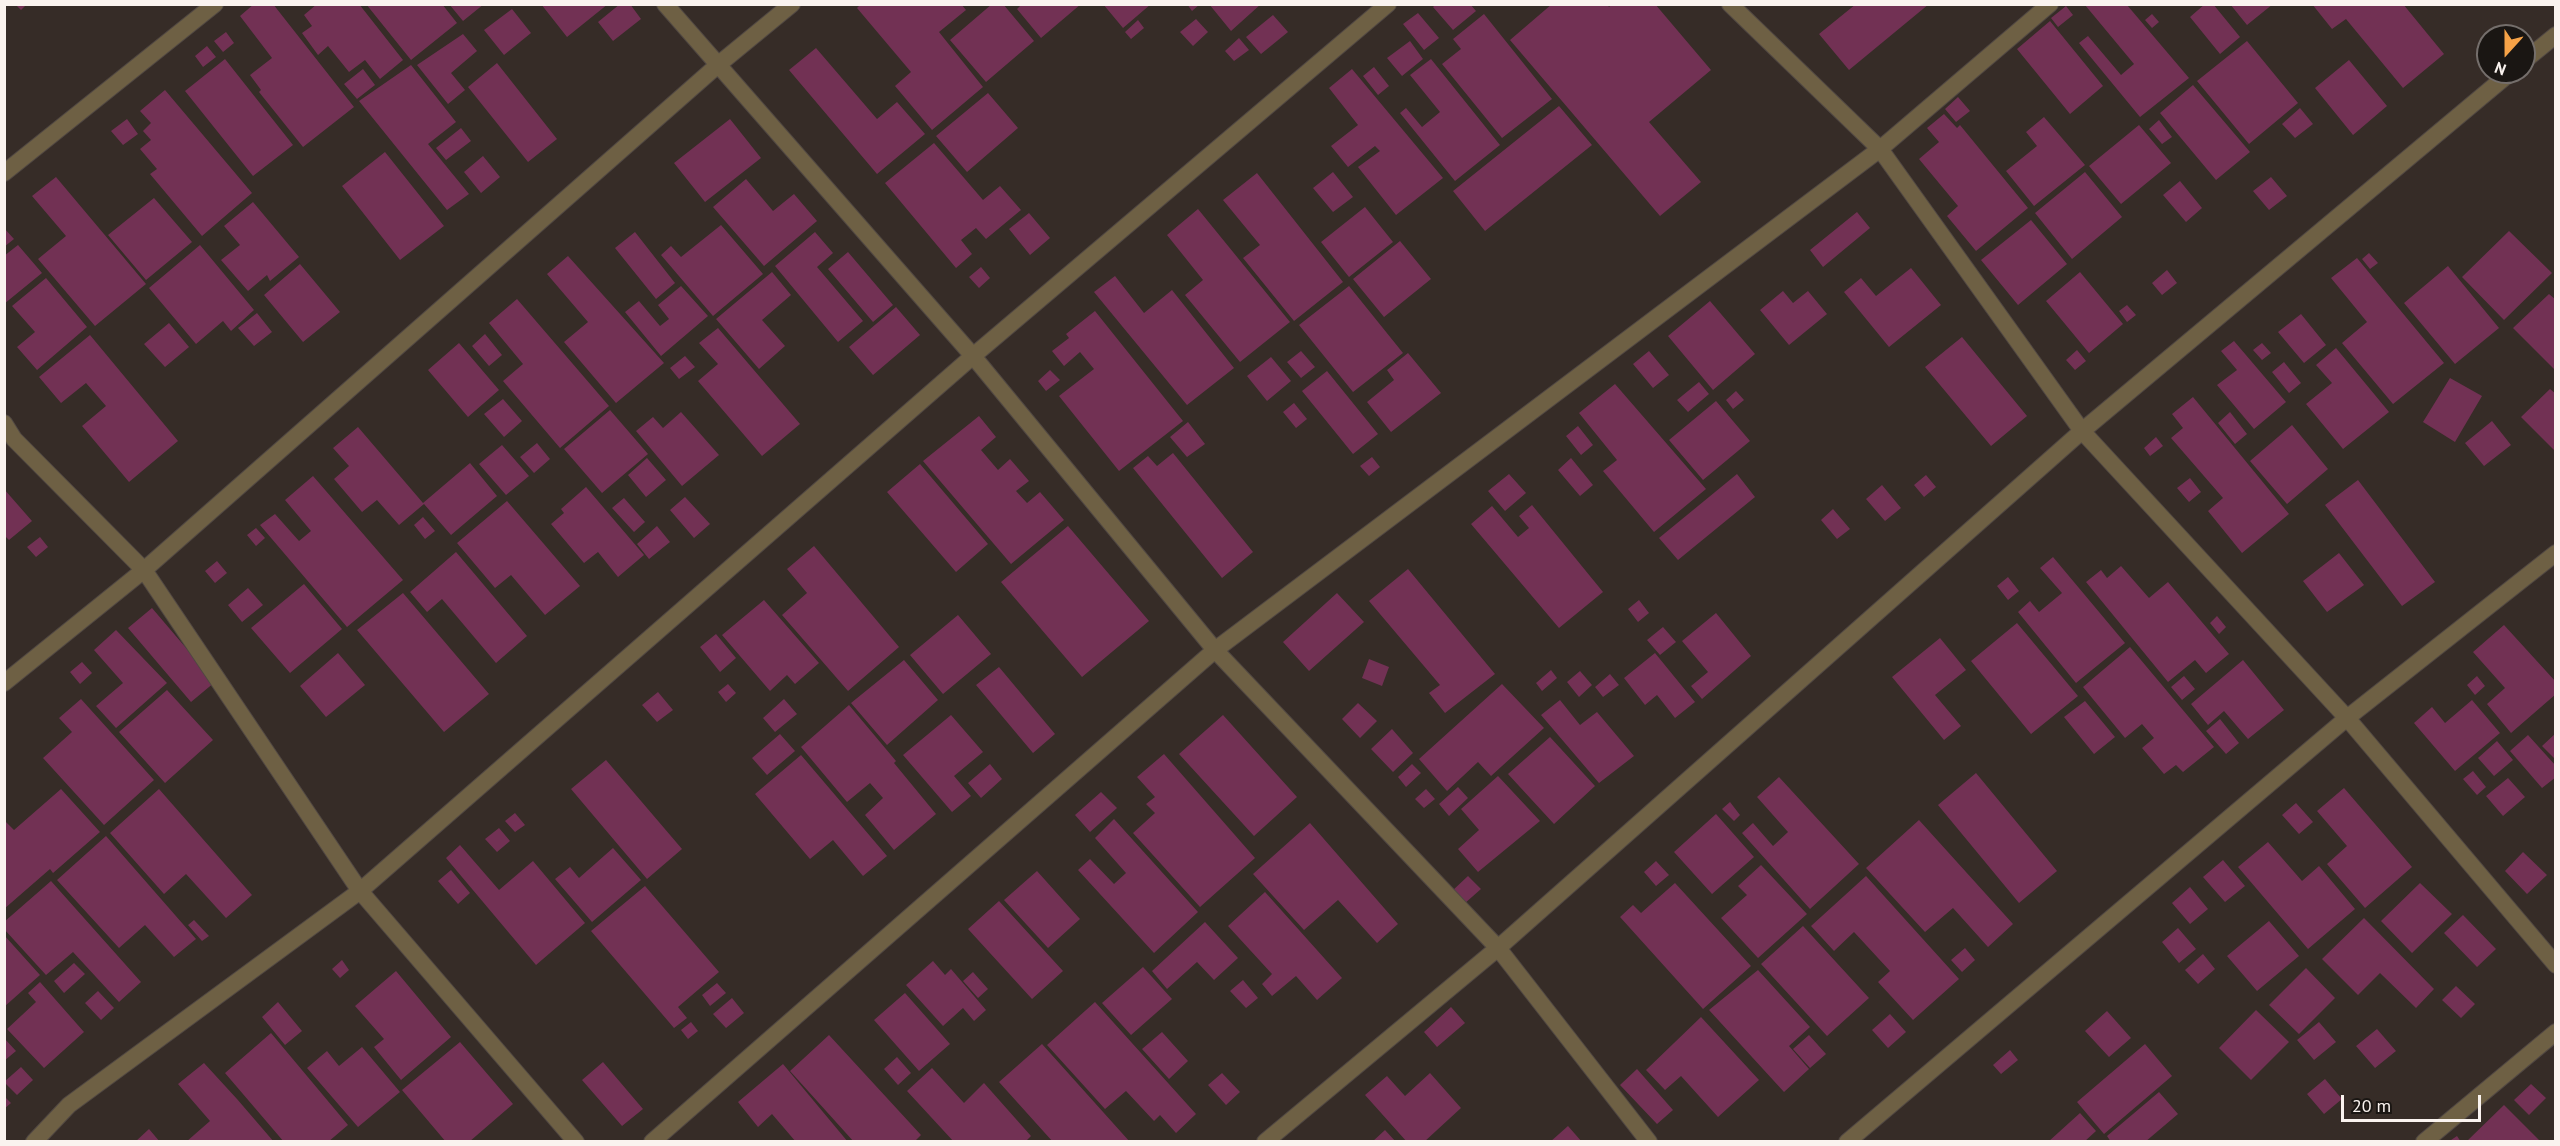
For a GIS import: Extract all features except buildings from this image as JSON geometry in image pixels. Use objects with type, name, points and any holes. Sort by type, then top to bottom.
[{"type":"street","points":[[4,173],[215,4]]},
{"type":"street","points":[[665,4],[973,356],[1215,650],[1498,948],[1649,1142]]},
{"type":"street","points":[[4,683],[144,570],[719,64],[792,4]]},
{"type":"street","points":[[34,1142],[69,1105],[360,891],[973,356],[1388,4]]},
{"type":"street","points":[[1730,4],[1880,149],[2082,430],[2347,718],[2556,965]]},
{"type":"street","points":[[652,1142],[1215,650],[1880,149],[2050,4]]},
{"type":"street","points":[[2536,51],[2556,35]]},
{"type":"street","points":[[1265,1142],[1498,948],[2082,430],[2497,84]]},
{"type":"street","points":[[4,423],[14,439],[144,570],[360,891],[576,1142]]},
{"type":"street","points":[[1847,1142],[2347,718],[2556,554]]},
{"type":"street","points":[[2424,1142],[2556,1032]]}]
